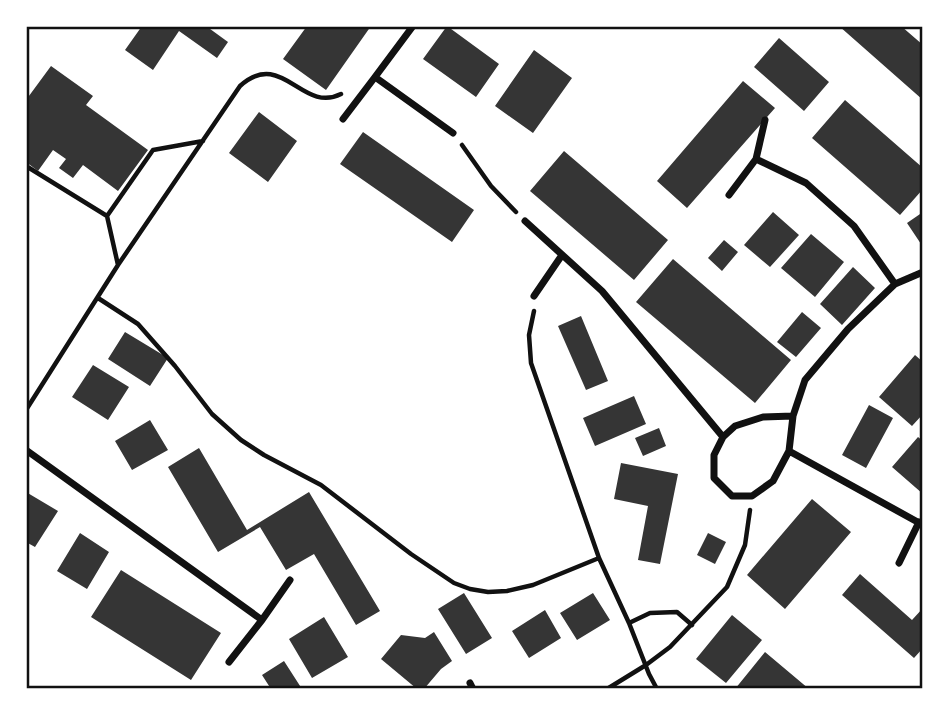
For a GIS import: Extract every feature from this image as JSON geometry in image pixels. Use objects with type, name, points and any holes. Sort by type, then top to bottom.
[{"type":"street","points":[[343,119],[413,26]]},
{"type":"street","points":[[376,77],[453,133]]},
{"type":"street","points":[[729,195],[756,159],[765,121]]},
{"type":"street","points":[[756,159],[806,183],[854,226],[895,284]]},
{"type":"street","points":[[525,221],[602,291],[723,437]]},
{"type":"street","points":[[534,296],[562,255]]},
{"type":"street","points":[[793,416],[763,417],[735,426],[723,437],[714,455],[714,478],[732,496],[752,496],[773,481],[789,452],[793,416],[805,380],[848,329],[895,284],[923,272]]},
{"type":"street","points":[[26,450],[262,620]]},
{"type":"street","points":[[789,452],[921,524],[899,563]]},
{"type":"street","points":[[229,662],[290,580]]},
{"type":"path","points":[[26,410],[118,265],[240,86],[260,73],[271,73],[318,96],[333,98],[348,90],[361,95]]},
{"type":"path","points":[[453,133],[491,186],[525,221]]},
{"type":"path","points":[[107,216],[153,150],[203,141]]},
{"type":"path","points":[[26,166],[107,216],[118,265]]},
{"type":"path","points":[[534,296],[535,307],[529,335],[531,363],[599,558],[657,689]]},
{"type":"path","points":[[98,298],[138,324],[212,414],[242,440],[321,485],[411,554],[454,583],[488,592],[507,591],[533,585],[599,558]]},
{"type":"path","points":[[607,689],[670,648],[727,587],[745,545],[752,496]]},
{"type":"path","points":[[629,623],[650,613],[677,612],[692,625]]},
{"type":"building","points":[[142,26],[206,26],[228,42],[217,58],[179,31],[153,70],[125,50]]},
{"type":"building","points":[[307,26],[371,26],[326,90],[283,59]]},
{"type":"building","points":[[447,26],[499,64],[476,97],[423,59]]},
{"type":"building","points":[[839,26],[901,26],[923,45],[923,100]]},
{"type":"building","points":[[779,38],[829,82],[804,111],[754,67]]},
{"type":"building","points":[[534,50],[572,78],[533,133],[495,106]]},
{"type":"building","points":[[51,66],[93,96],[86,105],[148,150],[118,191],[83,165],[73,178],[59,168],[66,159],[53,150],[38,171],[26,162],[26,100]]},
{"type":"building","points":[[743,81],[775,108],[687,208],[657,181]]},
{"type":"building","points":[[845,100],[923,168],[923,189],[900,215],[812,138]]},
{"type":"building","points":[[259,112],[297,141],[268,182],[229,153]]},
{"type":"building","points":[[363,132],[474,210],[452,242],[340,164]]},
{"type":"building","points":[[564,151],[668,240],[634,280],[530,191]]},
{"type":"building","points":[[773,212],[799,235],[770,267],[744,245]]},
{"type":"building","points":[[923,212],[923,247],[907,223]]},
{"type":"building","points":[[811,234],[844,262],[815,297],[781,268]]},
{"type":"building","points":[[724,240],[738,252],[722,271],[708,258]]},
{"type":"building","points":[[673,259],[791,360],[755,403],[636,302]]},
{"type":"building","points":[[853,267],[875,288],[842,325],[820,304]]},
{"type":"building","points":[[802,312],[821,328],[796,357],[777,342]]},
{"type":"building","points":[[581,316],[608,381],[586,390],[558,326]]},
{"type":"building","points":[[125,332],[168,358],[150,386],[108,359]]},
{"type":"building","points":[[915,355],[923,362],[923,414],[912,426],[879,397]]},
{"type":"building","points":[[93,365],[129,387],[108,420],[72,397]]},
{"type":"building","points":[[634,396],[646,424],[595,446],[583,418]]},
{"type":"building","points":[[869,405],[893,418],[866,468],[842,455]]},
{"type":"building","points":[[150,420],[168,450],[132,470],[115,441]]},
{"type":"building","points":[[659,428],[666,446],[643,456],[635,438]]},
{"type":"building","points":[[918,437],[923,441],[923,494],[892,467]]},
{"type":"building","points":[[199,448],[247,530],[309,492],[380,611],[356,625],[314,554],[286,570],[260,527],[218,552],[168,467]]},
{"type":"building","points":[[621,463],[678,474],[660,564],[638,560],[648,506],[614,499]]},
{"type":"building","points":[[26,492],[58,511],[35,547],[26,542]]},
{"type":"building","points":[[812,499],[851,532],[785,609],[747,575]]},
{"type":"building","points":[[80,533],[109,552],[87,589],[57,571]]},
{"type":"building","points":[[708,533],[726,542],[715,564],[697,555]]},
{"type":"building","points":[[121,570],[221,633],[191,680],[91,617]]},
{"type":"building","points":[[860,574],[912,620],[923,608],[923,648],[914,658],[842,595]]},
{"type":"building","points":[[464,593],[492,638],[466,654],[438,609]]},
{"type":"building","points":[[593,593],[610,620],[577,640],[560,613]]},
{"type":"building","points":[[545,610],[561,638],[529,658],[512,631]]},
{"type":"building","points":[[732,615],[762,640],[726,683],[696,659]]},
{"type":"building","points":[[324,617],[348,657],[312,678],[289,639]]},
{"type":"building","points":[[434,632],[452,661],[441,669],[424,689],[417,689],[381,659],[401,635],[425,638]]},
{"type":"building","points":[[765,652],[809,689],[735,689]]},
{"type":"building","points":[[284,661],[302,689],[271,689],[262,675]]}]
